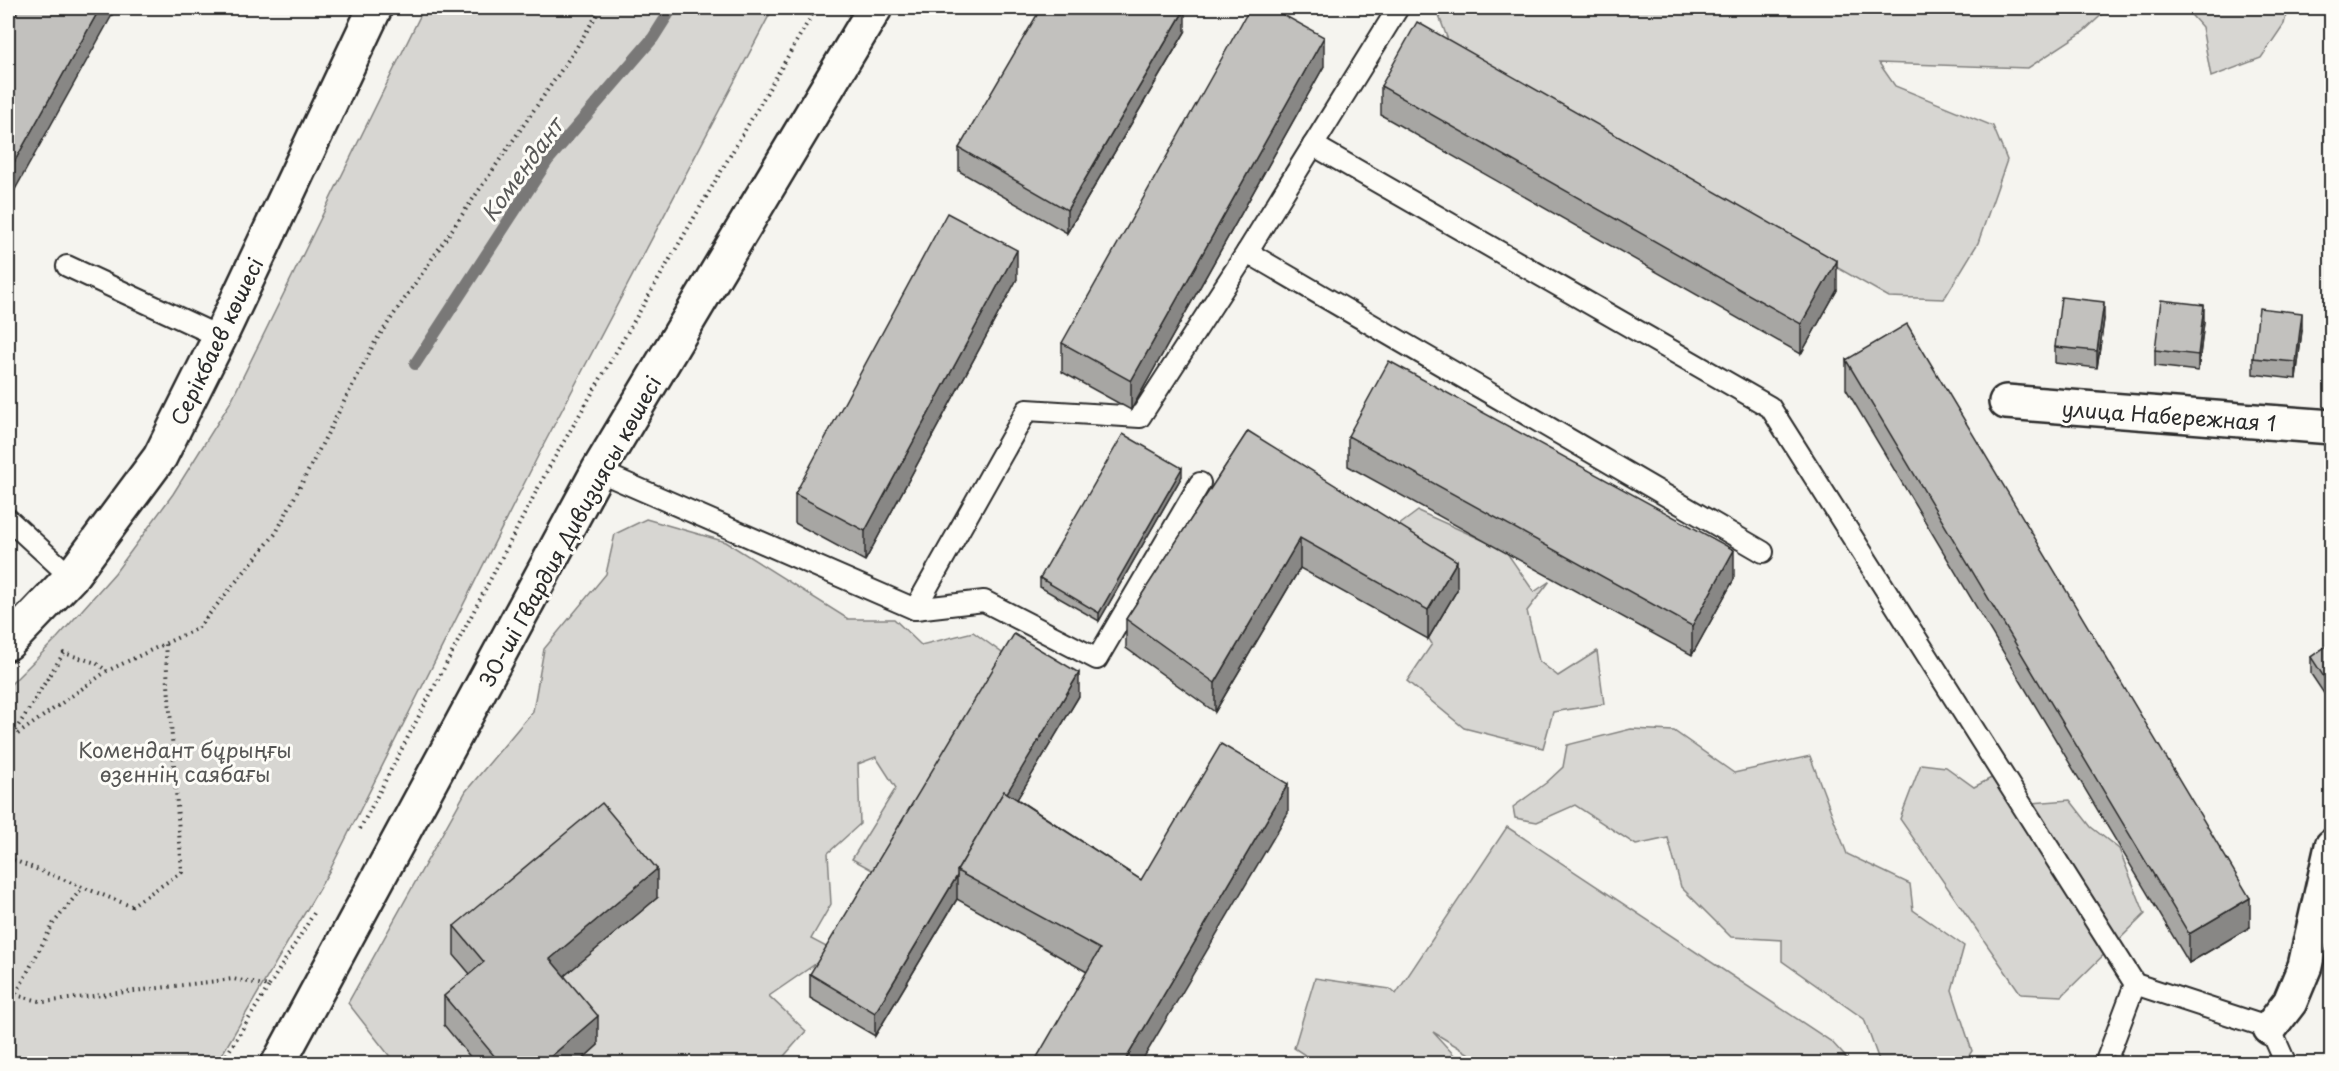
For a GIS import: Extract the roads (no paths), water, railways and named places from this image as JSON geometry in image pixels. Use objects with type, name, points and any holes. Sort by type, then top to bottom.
[{"type":"street","name":"Серікбаев көшесі","points":[[8,643],[71,577],[160,457],[220,337],[375,8]]},
{"type":"street","name":"30-ші Гвардия Дивизиясы көшесі","points":[[278,1064],[598,471],[875,8]]},
{"type":"street","name":"улица Набережная 1","points":[[2006,402],[2331,427]]},
{"type":"street","points":[[2270,1028],[2290,1002],[2305,966],[2331,846]]},
{"type":"lane","points":[[915,609],[1027,410],[1140,417],[1247,252],[1398,8]]},
{"type":"lane","points":[[1313,145],[1770,407],[2135,984],[2270,1028],[2286,1064]]},
{"type":"lane","points":[[1247,252],[1762,552]]},
{"type":"lane","points":[[66,266],[220,337]]},
{"type":"lane","points":[[598,471],[915,609],[984,601],[1097,659],[1200,483]]},
{"type":"lane","points":[[8,519],[71,577]]},
{"type":"lane","points":[[2105,1064],[2135,984]]},
{"type":"waterway","name":"Комендант","points":[[415,364],[548,160],[653,38],[672,8]]},
{"type":"park label","name":"Комендант бұрыңғы өзеннің саябағы","points":[[185,761]]}]
